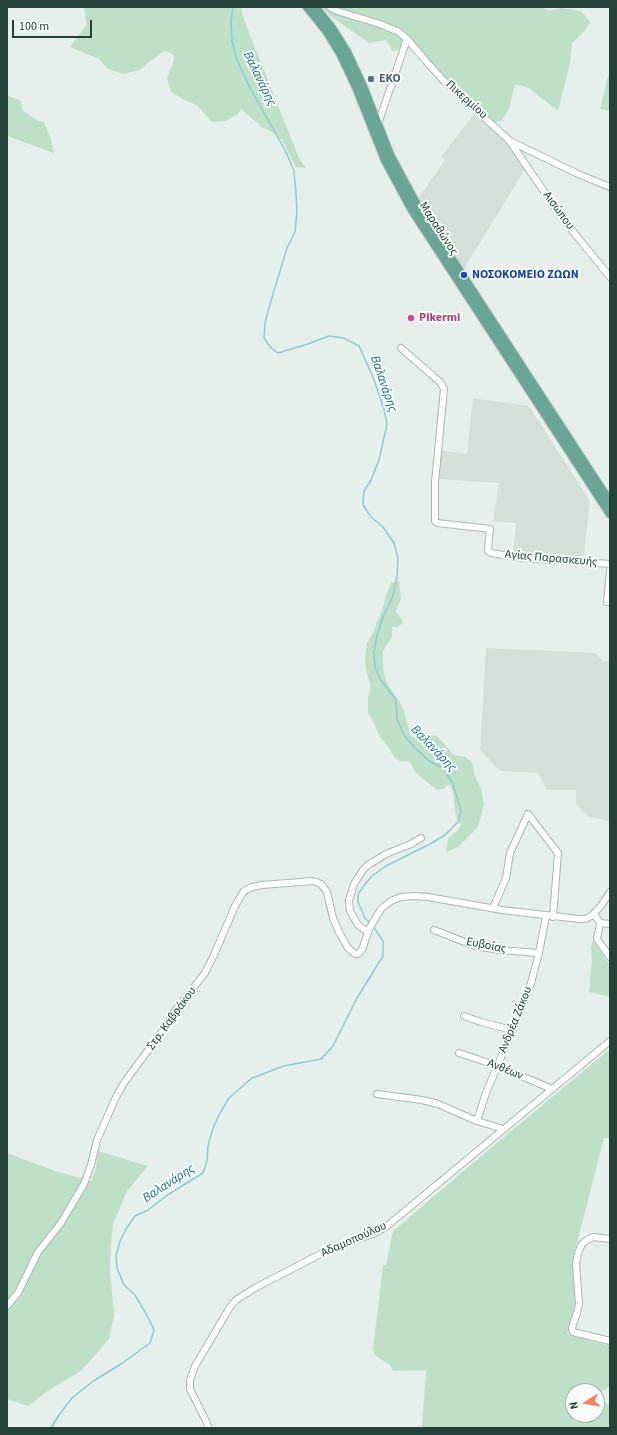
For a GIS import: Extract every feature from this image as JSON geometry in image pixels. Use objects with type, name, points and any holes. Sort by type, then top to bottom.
[{"type":"main road","name":"Μαραθώνος","points":[[307,7],[327,32],[345,62],[385,160],[412,210],[610,514]]},
{"type":"main road","name":"Μαραθώνος","points":[[315,7],[332,28],[347,52],[362,84],[400,176],[426,220],[610,502]]},
{"type":"street","name":"Πικερμίου","points":[[330,7],[337,11],[391,28],[407,39],[444,80],[510,141],[578,174],[610,187]]},
{"type":"street","points":[[378,124],[407,39]]},
{"type":"street","name":"Αισώπου","points":[[510,141],[562,218],[610,277]]},
{"type":"street","name":"Αγίας Παρασκευής","points":[[401,348],[441,383],[444,389],[435,482],[434,520],[437,523],[490,529],[488,550],[492,553],[523,558],[610,564]]},
{"type":"street","points":[[607,602],[610,570]]},
{"type":"street","points":[[492,908],[506,878],[510,854],[528,814],[558,853],[553,917]]},
{"type":"street","points":[[421,838],[411,844],[386,854],[368,865],[354,884],[349,900],[350,911],[358,925],[368,932],[377,914],[387,903],[394,899],[406,896],[428,897],[553,917],[584,919],[589,918],[594,914],[610,892]]},
{"type":"street","name":"Στρ. Καβράκου","points":[[7,1306],[18,1293],[38,1252],[61,1223],[84,1184],[89,1172],[97,1140],[117,1096],[129,1076],[161,1033],[175,1011],[205,973],[235,906],[244,890],[262,884],[317,882],[323,886],[327,892],[336,926],[344,942],[352,952],[358,954],[362,950],[368,932]]},
{"type":"street","points":[[594,914],[600,922],[610,924]]},
{"type":"street","name":"Ανδρέα Ζάκου","points":[[477,1121],[486,1093],[512,1030],[522,1010],[539,953],[546,916]]},
{"type":"street","points":[[600,922],[598,939],[610,957]]},
{"type":"street","name":"Ευβοίας","points":[[434,930],[475,946],[539,953]]},
{"type":"street","points":[[464,1016],[512,1030]]},
{"type":"street","name":"Αδαμοπούλου","points":[[208,1428],[190,1389],[190,1380],[195,1366],[230,1307],[236,1300],[255,1288],[332,1248],[383,1229],[610,1041]]},
{"type":"street","name":"Ανθέων","points":[[459,1053],[498,1066],[552,1089]]},
{"type":"street","points":[[377,1094],[422,1100],[438,1104],[477,1121],[503,1129]]},
{"type":"street","points":[[610,1239],[593,1237],[582,1244],[578,1253],[576,1264],[579,1304],[572,1328],[573,1332],[610,1341]]},
{"type":"shaded area","points":[[474,114],[507,143],[525,169],[462,272],[417,200],[445,160],[441,157]]},
{"type":"shaded area","points":[[473,398],[529,406],[590,501],[583,561],[513,555],[516,523],[493,521],[499,483],[438,479],[440,450],[467,454]]},
{"type":"shaded area","points":[[486,648],[596,653],[602,661],[610,661],[610,820],[607,821],[589,817],[576,804],[576,790],[547,790],[538,773],[500,771],[480,750]]},
{"type":"green space","points":[[81,7],[241,7],[244,20],[299,158],[306,168],[296,167],[282,140],[272,132],[262,127],[241,109],[238,114],[226,121],[212,122],[197,105],[184,100],[171,92],[167,78],[174,60],[173,54],[165,51],[140,70],[123,74],[108,69],[99,59],[70,47],[87,24],[84,8]]},
{"type":"green space","points":[[321,7],[541,7],[549,11],[561,8],[581,11],[590,22],[585,31],[572,43],[570,63],[558,111],[529,88],[515,84],[509,109],[501,121],[495,122],[458,91],[431,64],[418,46],[408,37],[401,48],[393,52],[386,40],[369,43],[332,17]]},
{"type":"green space","points":[[610,69],[610,111],[600,109]]},
{"type":"green space","points":[[7,95],[21,101],[23,111],[38,121],[44,122],[51,139],[54,153],[7,136]]},
{"type":"green space","points":[[399,581],[401,599],[396,611],[403,622],[398,627],[392,627],[392,637],[383,651],[383,667],[386,681],[403,708],[411,736],[420,740],[429,735],[437,736],[454,755],[465,757],[472,762],[475,776],[481,789],[484,804],[478,827],[459,846],[446,852],[448,838],[456,832],[461,825],[456,817],[453,793],[450,784],[443,789],[437,790],[416,773],[410,762],[400,761],[394,757],[380,737],[368,713],[368,698],[371,686],[367,674],[365,659],[367,643],[373,633],[391,583]]},
{"type":"green space","points":[[593,940],[610,965],[610,997],[589,992],[592,963],[591,947]]},
{"type":"green space","points":[[610,1049],[610,1138],[604,1138],[575,1251],[574,1266],[576,1311],[567,1334],[610,1346],[610,1386],[605,1389],[605,1383],[565,1383],[565,1423],[605,1423],[605,1402],[606,1404],[610,1405],[610,1428],[422,1428],[426,1370],[393,1371],[390,1365],[375,1355],[373,1350],[383,1265],[386,1265],[393,1231]]},
{"type":"green space","points":[[98,1151],[148,1166],[127,1191],[113,1224],[110,1269],[114,1316],[109,1339],[82,1370],[48,1391],[28,1406],[7,1399],[7,1153],[55,1171],[91,1181],[96,1168]]},
{"type":"waterway","name":"Βαλανάρης","points":[[233,7],[231,21],[232,41],[237,60],[249,86],[287,154],[294,171],[297,211],[295,232],[287,248],[268,311],[265,323],[264,338],[271,348],[278,353],[329,336],[344,338],[359,346],[373,377],[384,409],[387,424],[379,460],[371,480],[364,491],[363,505],[371,517],[383,527],[394,543],[398,558],[397,577],[393,596],[383,617],[377,635],[374,653],[375,668],[380,679],[396,700],[397,719],[404,735],[429,761],[443,768],[453,784],[461,811],[458,822],[445,835],[386,866],[372,876],[366,883],[358,894],[358,902],[365,918],[371,924]]},
{"type":"waterway","name":"Βαλανάρης","points":[[51,1428],[72,1398],[92,1382],[124,1362],[150,1343],[154,1330],[135,1295],[124,1285],[117,1268],[116,1256],[120,1241],[126,1229],[135,1216],[148,1210],[169,1194],[203,1173],[207,1161],[208,1146],[213,1128],[229,1098],[252,1078],[284,1066],[321,1059],[333,1046],[357,998],[383,956],[383,941],[373,926]]},
{"type":"place","name":"EKO","points":[[371,79]]},
{"type":"place","name":"ΝΟΣΟΚΟΜΕΙΟ ΖΩΩΝ","points":[[464,275]]},
{"type":"place","name":"Pikermi","points":[[411,318]]}]
